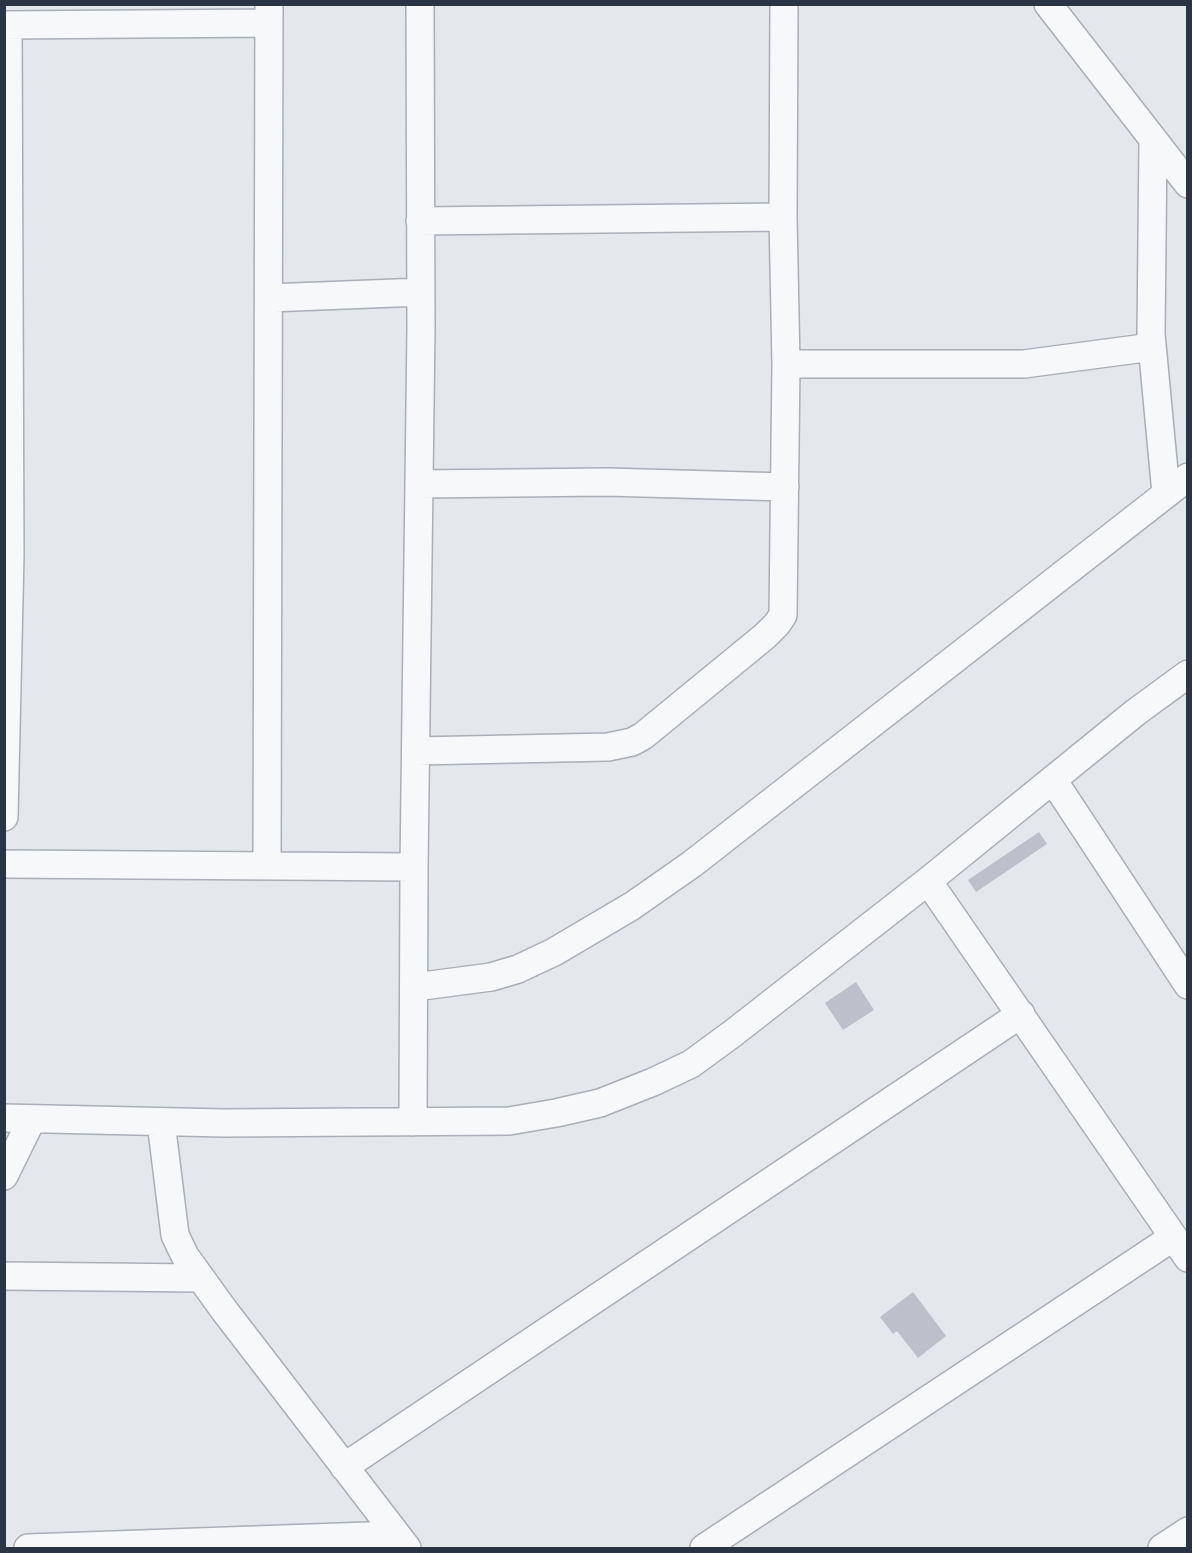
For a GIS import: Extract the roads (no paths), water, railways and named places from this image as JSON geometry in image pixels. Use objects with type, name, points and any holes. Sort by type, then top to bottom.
[{"type":"street","points":[[413,1122],[421,292],[420,4]]},
{"type":"street","points":[[417,751],[608,747],[632,742],[643,736],[765,636],[783,615],[786,364],[783,217],[784,4]]},
{"type":"street","points":[[1048,4],[1188,184]]},
{"type":"street","points":[[4,817],[10,555],[6,25],[269,14],[267,866]]},
{"type":"street","points":[[1153,141],[1152,347],[1166,493]]},
{"type":"street","points":[[420,221],[783,217]]},
{"type":"street","points":[[269,298],[421,292]]},
{"type":"street","points":[[786,364],[1024,364],[1152,347]]},
{"type":"street","points":[[414,987],[491,977],[518,969],[554,952],[632,906],[692,864],[1188,477]]},
{"type":"street","points":[[419,484],[607,482],[785,488]]},
{"type":"street","points":[[4,1118],[160,1122],[509,1121],[600,1103],[691,1064],[928,881],[1136,712],[1186,680]]},
{"type":"street","points":[[1053,780],[1188,986]]},
{"type":"street","points":[[4,864],[414,867]]},
{"type":"street","points":[[704,1548],[1180,1248],[928,881]]},
{"type":"street","points":[[344,1467],[1021,1014]]},
{"type":"street","points":[[4,1176],[32,1119]]},
{"type":"street","points":[[160,1122],[175,1235],[184,1256],[402,1542]]},
{"type":"street","points":[[4,1276],[200,1278]]},
{"type":"street","points":[[1162,1548],[1188,1531]]},
{"type":"street","points":[[28,1548],[402,1542]]}]
